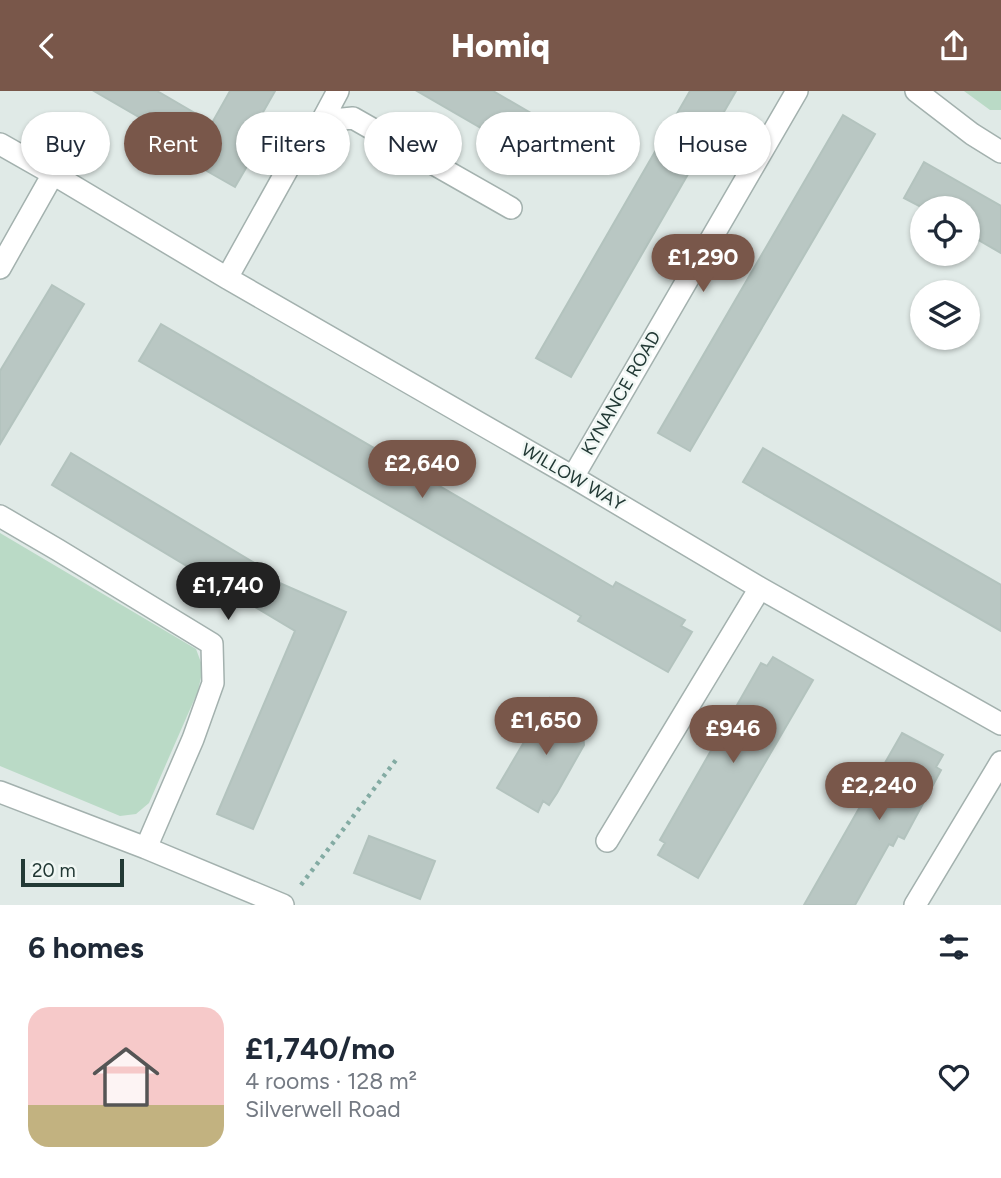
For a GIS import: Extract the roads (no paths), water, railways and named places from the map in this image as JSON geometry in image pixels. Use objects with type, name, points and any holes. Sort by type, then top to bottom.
[{"type":"street","points":[[327,112],[338,91]]},
{"type":"street","name":"KYNANCE ROAD","points":[[573,477],[797,91]]},
{"type":"street","points":[[916,91],[972,134],[1001,152]]},
{"type":"street","points":[[350,118],[511,208]]},
{"type":"street","name":"WILLOW WAY","points":[[0,144],[21,156]]},
{"type":"street","points":[[0,268],[52,175]]},
{"type":"street","name":"WILLOW WAY","points":[[55,175],[760,588],[1001,725]]},
{"type":"street","points":[[227,278],[284,175]]},
{"type":"street","points":[[0,516],[212,644],[213,683],[193,739],[146,848]]},
{"type":"street","points":[[607,841],[760,588]]},
{"type":"street","points":[[915,905],[1001,762]]},
{"type":"street","points":[[0,792],[288,900]]}]
